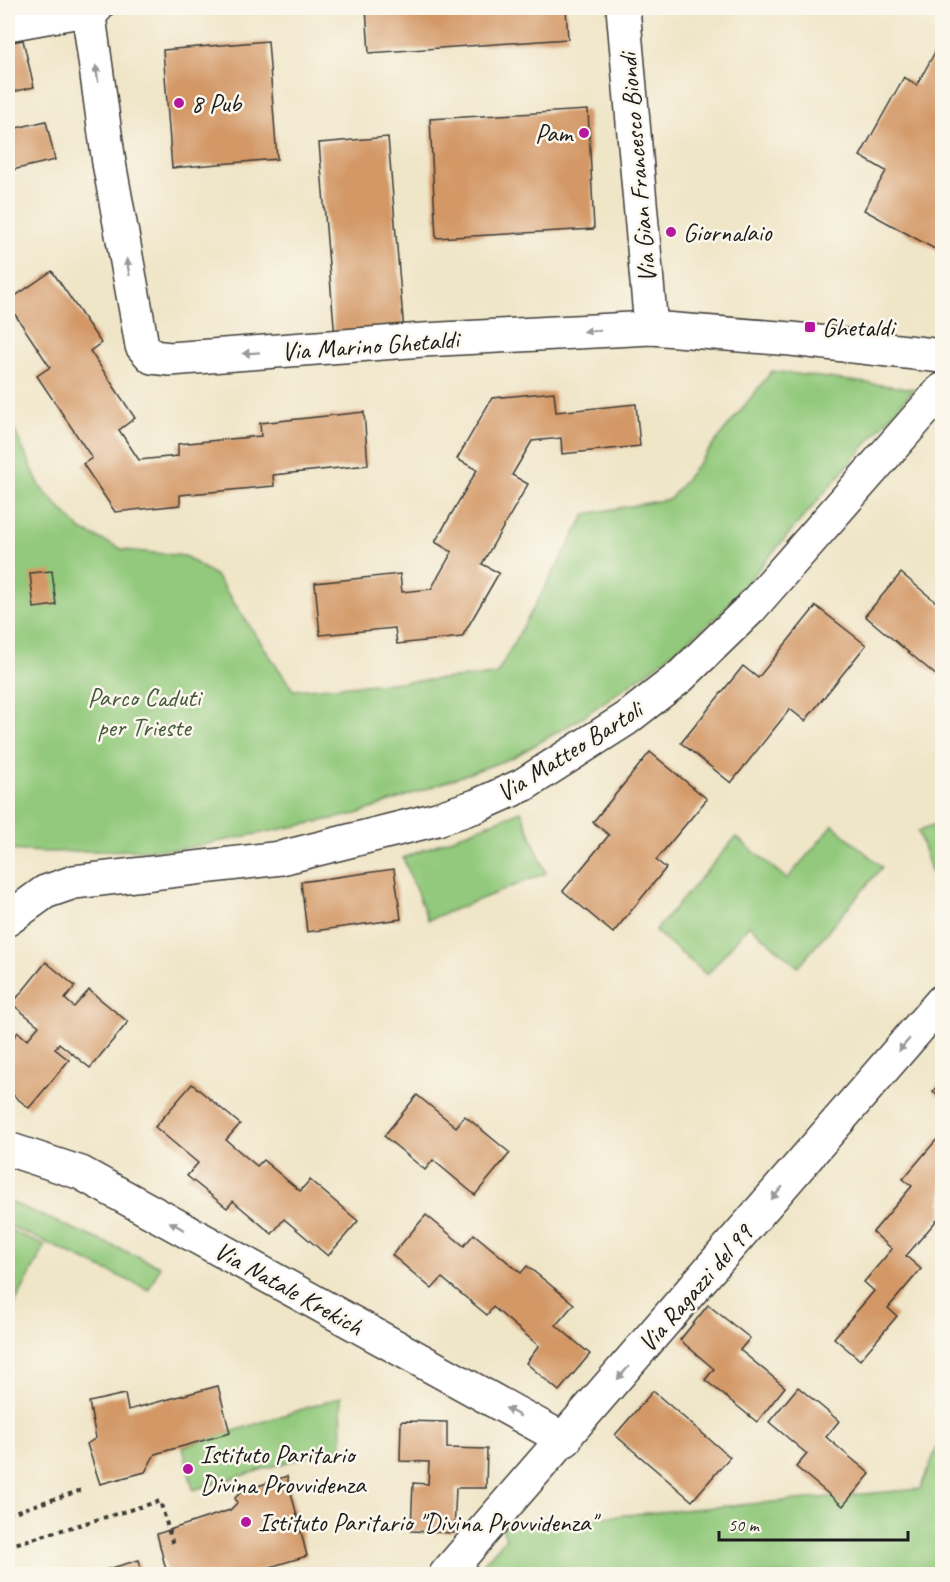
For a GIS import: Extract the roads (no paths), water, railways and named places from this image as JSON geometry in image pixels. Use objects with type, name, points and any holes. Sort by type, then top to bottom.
[{"type":"street","name":"Via Marino Ghetaldi","points":[[92,8],[109,163],[142,346],[152,357],[170,359],[423,340],[651,328],[790,339],[942,356]]},
{"type":"street","points":[[8,24],[92,8]]},
{"type":"street","name":"Via Gian Francesco Biondi","points":[[623,8],[651,328]]},
{"type":"street","name":"Via Matteo Bartoli","points":[[15,904],[58,886],[95,878],[235,865],[313,851],[456,814],[523,785],[626,719],[718,642],[750,609],[942,390]]},
{"type":"street","name":"Via Ragazzi del 99","points":[[446,1575],[942,1001]]},
{"type":"street","name":"Via Natale Krekich","points":[[8,1149],[81,1173],[565,1440]]},
{"type":"place","name":"8 Pub","points":[[179,103]]},
{"type":"place","name":"Pam","points":[[584,133]]},
{"type":"place","name":"Giornalaio","points":[[671,232]]},
{"type":"place","name":"Ghetaldi","points":[[810,327]]},
{"type":"place","name":"Istituto Paritario Divina Provvidenza","points":[[188,1469]]},
{"type":"place","name":"Istituto Paritario \"Divina Provvidenza\"","points":[[246,1522]]},
{"type":"park label","name":"Parco Caduti per Trieste","points":[[144,712]]}]
